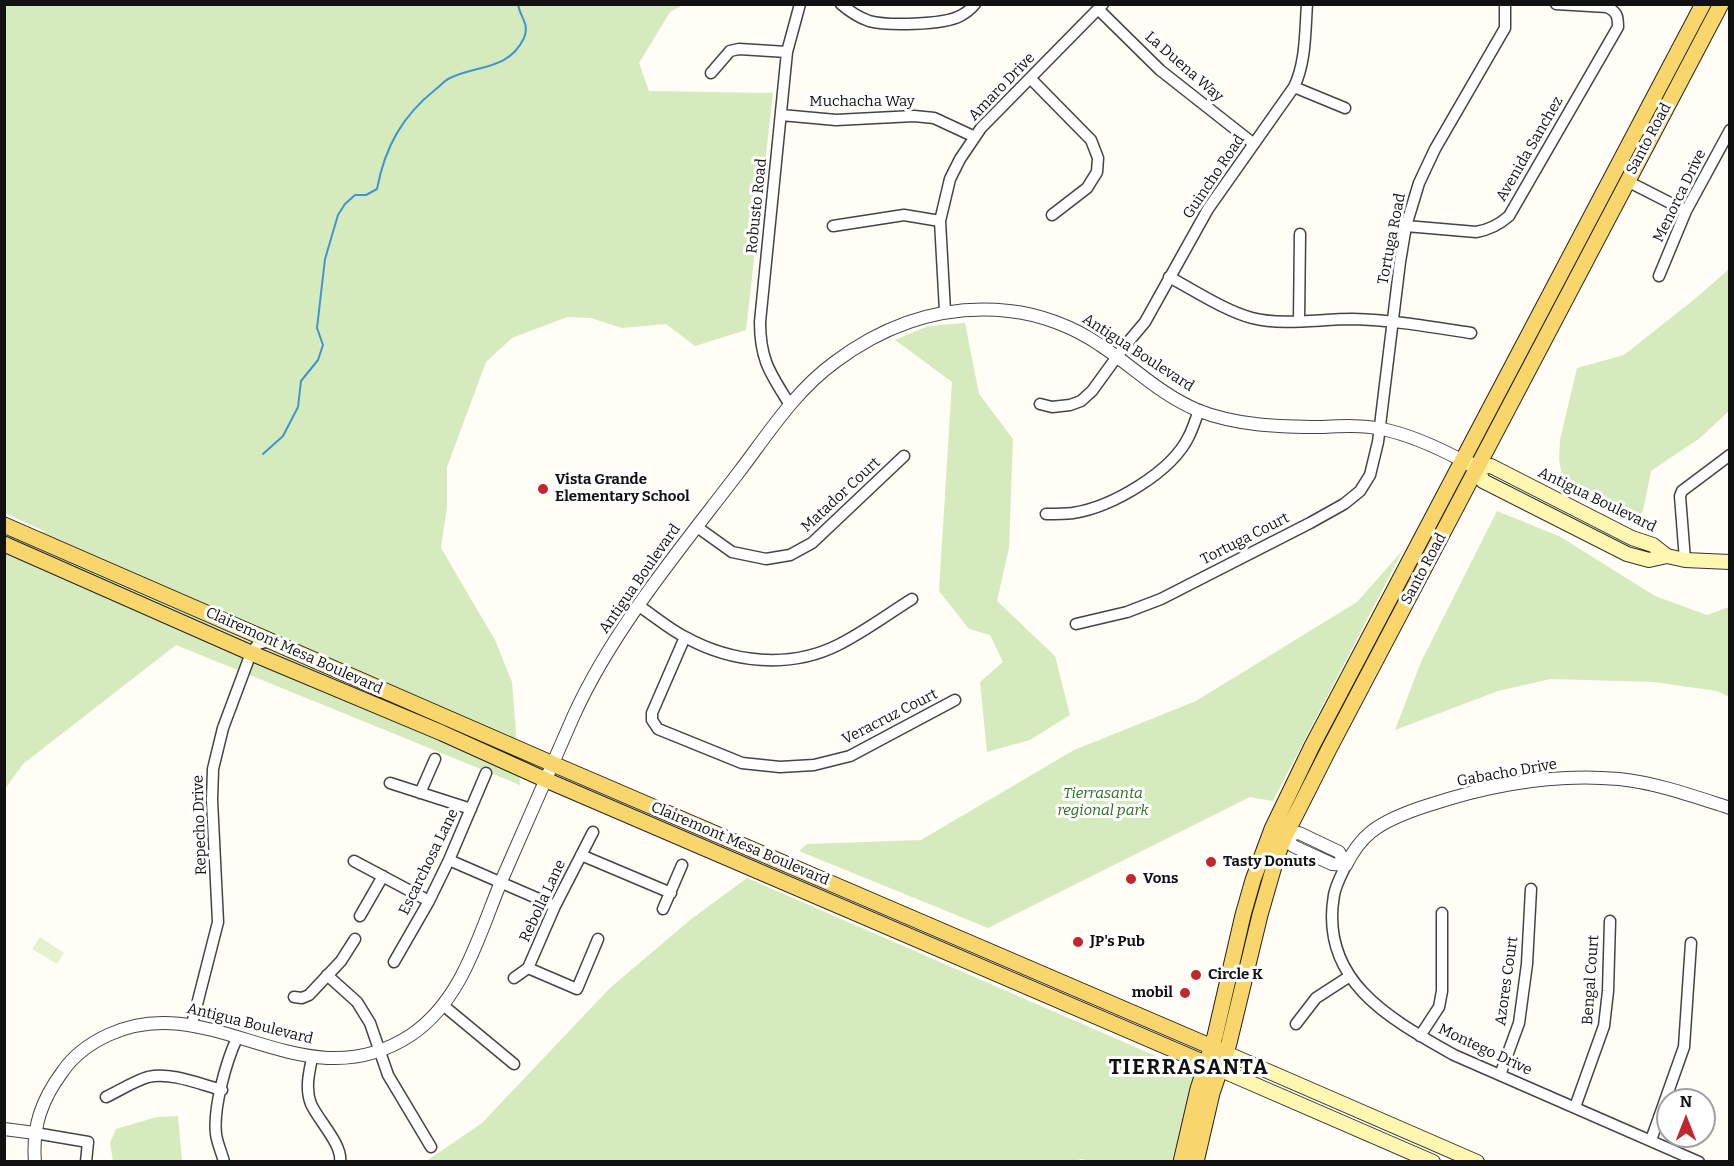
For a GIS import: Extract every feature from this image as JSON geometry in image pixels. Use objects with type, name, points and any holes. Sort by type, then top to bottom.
[{"type":"main road","name":"Santo Road","points":[[1196,1161],[1212,1093],[1221,1070],[1219,1050],[1243,915],[1262,852],[1278,832],[1329,749],[1470,464],[1703,4]]},
{"type":"main road","name":"Santo Road","points":[[1470,464],[1627,181],[1721,4]]},
{"type":"main road","name":"Antigua Boulevard","points":[[1470,464],[1484,481],[1627,554],[1648,560],[1667,555],[1685,560],[1730,562]]},
{"type":"main road","name":"Clairemont Mesa Boulevard","points":[[4,525],[1477,1161]]},
{"type":"main road","name":"Clairemont Mesa Boulevard","points":[[4,544],[251,653],[442,733],[546,780],[1433,1161]]},
{"type":"main road","name":"Santo Road","points":[[1181,1161],[1206,1064],[1219,1050]]},
{"type":"street","name":"Robusto Road","points":[[790,405],[768,369],[760,339],[787,52],[800,4]]},
{"type":"street","points":[[841,4],[850,12],[868,20],[892,25],[950,20],[960,16],[975,4]]},
{"type":"street","name":"Guincho Road","points":[[1040,404],[1052,407],[1070,405],[1081,400],[1092,391],[1145,322],[1208,209],[1294,87],[1303,57],[1307,4]]},
{"type":"street","name":"Tortuga Road","points":[[1380,428],[1400,262],[1419,183],[1435,149],[1505,28],[1505,4]]},
{"type":"street","name":"Avenida Sanchez","points":[[1407,226],[1476,232],[1502,222],[1509,216],[1618,27],[1618,16],[1614,10],[1607,7],[1556,4]]},
{"type":"street","name":"Amaro Drive","points":[[945,311],[940,220],[950,179],[960,159],[981,128],[1100,7]]},
{"type":"street","name":"La Duena Way","points":[[1100,7],[1160,70],[1254,144]]},
{"type":"street","points":[[711,73],[730,51],[739,49],[787,52]]},
{"type":"street","points":[[1031,79],[1091,140],[1098,158],[1097,172],[1087,188],[1052,215]]},
{"type":"street","points":[[1294,87],[1345,108]]},
{"type":"street","name":"Muchacha Way","points":[[781,115],[836,120],[914,116],[934,118],[975,137]]},
{"type":"street","name":"Menorca Drive","points":[[1659,276],[1686,211],[1730,130]]},
{"type":"street","points":[[1627,181],[1686,211]]},
{"type":"street","points":[[833,226],[904,215],[940,220]]},
{"type":"street","points":[[1299,321],[1300,234]]},
{"type":"street","points":[[1169,277],[1240,315],[1279,321],[1353,319],[1393,322],[1471,333]]},
{"type":"street","name":"Antigua Boulevard","points":[[34,1161],[33,1141],[44,1098],[66,1065],[92,1043],[123,1028],[156,1022],[192,1024],[312,1058],[345,1058],[380,1050],[414,1032],[444,1006],[464,973],[501,882],[597,668],[639,606],[790,405],[819,374],[838,359],[902,323],[945,311],[969,309],[1013,311],[1058,323],[1081,333],[1151,385],[1199,410],[1246,423],[1278,427],[1361,426],[1380,428],[1422,440],[1470,464]]},
{"type":"street","points":[[1046,514],[1074,513],[1095,507],[1149,481],[1174,458],[1189,437],[1199,410]]},
{"type":"street","name":"Tortuga Court","points":[[1076,624],[1127,612],[1161,599],[1344,504],[1360,491],[1370,475],[1380,428]]},
{"type":"street","points":[[1685,560],[1680,496],[1682,491],[1730,455]]},
{"type":"street","name":"Matador Court","points":[[697,527],[732,552],[766,559],[790,555],[812,543],[904,456]]},
{"type":"street","points":[[639,606],[685,637],[730,655],[766,661],[808,657],[838,645],[912,599]]},
{"type":"street","name":"Veracruz Court","points":[[685,637],[652,713],[652,720],[658,729],[742,763],[780,767],[814,765],[850,756],[955,700]]},
{"type":"street","points":[[251,653],[258,644],[270,641]]},
{"type":"street","name":"Repecho Drive","points":[[192,1024],[218,922],[212,800],[213,769],[222,728],[251,653]]},
{"type":"street","points":[[420,793],[435,759]]},
{"type":"street","name":"Escarchosa Lane","points":[[394,962],[429,901],[449,860],[486,773]]},
{"type":"street","name":"Gabacho Drive","points":[[1347,865],[1351,855],[1371,832],[1404,813],[1482,790],[1550,779],[1579,777],[1618,779],[1658,785],[1730,808]]},
{"type":"street","points":[[390,783],[471,809]]},
{"type":"street","name":"Rebolla Lane","points":[[528,968],[555,906],[593,832]]},
{"type":"street","points":[[1278,832],[1293,846],[1332,864],[1347,865]]},
{"type":"street","points":[[581,855],[671,894]]},
{"type":"street","points":[[449,860],[555,906]]},
{"type":"street","points":[[354,861],[429,901]]},
{"type":"street","points":[[663,909],[682,865]]},
{"type":"street","name":"Montego Drive","points":[[1347,865],[1334,892],[1332,922],[1337,951],[1343,967],[1367,999],[1420,1036],[1454,1055],[1699,1161]]},
{"type":"street","points":[[360,916],[383,876]]},
{"type":"street","name":"Azores Court","points":[[1500,1075],[1519,1023],[1527,964],[1531,889]]},
{"type":"street","points":[[1420,1036],[1439,1007],[1442,991],[1442,913]]},
{"type":"street","name":"Bengal Court","points":[[1575,1107],[1604,1026],[1608,991],[1610,921]]},
{"type":"street","points":[[294,997],[302,998],[309,995],[341,961],[355,939]]},
{"type":"street","points":[[514,978],[528,968],[577,989],[598,939]]},
{"type":"street","points":[[1651,1140],[1683,1047],[1691,943]]},
{"type":"street","points":[[327,975],[357,1002],[370,1023],[388,1075],[431,1147]]},
{"type":"street","points":[[1296,1024],[1316,998],[1350,976]]},
{"type":"street","points":[[444,1006],[514,1065]]},
{"type":"street","points":[[224,1161],[216,1135],[216,1109],[237,1038]]},
{"type":"street","points":[[312,1058],[308,1088],[311,1104],[339,1151],[339,1161]]},
{"type":"street","points":[[106,1097],[147,1078],[158,1076],[176,1078],[222,1090]]},
{"type":"street","points":[[4,1130],[88,1142],[86,1161]]},
{"type":"green space","points":[[5,5],[683,5],[670,12],[639,63],[649,91],[773,93],[746,330],[695,346],[666,324],[622,328],[591,318],[567,317],[512,338],[486,362],[447,467],[447,507],[441,548],[495,640],[512,682],[520,785],[176,645],[23,764],[5,789],[5,533],[46,532],[5,513]]},
{"type":"green space","points":[[1729,269],[1729,411],[1700,438],[1651,471],[1643,511],[1638,518],[1597,500],[1563,480],[1559,460],[1560,440],[1577,368],[1624,355]]},
{"type":"green space","points":[[965,323],[979,394],[1013,439],[1009,548],[997,601],[1055,656],[1070,715],[1030,740],[987,752],[980,682],[1003,662],[990,635],[969,629],[939,591],[952,382],[895,340],[928,326]]},
{"type":"green space","points":[[1497,511],[1559,536],[1655,596],[1707,615],[1729,607],[1729,697],[1717,691],[1653,682],[1551,679],[1498,691],[1395,730],[1421,662]]},
{"type":"green space","name":"Tierrasanta regional park","points":[[1403,550],[1273,801],[1250,797],[988,928],[799,851],[807,844],[921,840],[1074,750],[1196,701],[1357,602]]},
{"type":"green space","points":[[747,878],[1195,1073],[1172,1161],[1098,1162],[1080,1159],[1076,1162],[425,1162],[482,1123],[610,988],[690,920]]},
{"type":"green space","points":[[40,937],[64,953],[57,964],[32,949]]},
{"type":"green space","points":[[178,1116],[182,1161],[113,1161],[110,1143],[116,1129],[157,1117]]},
{"type":"waterway","points":[[263,454],[283,436],[298,407],[301,381],[318,360],[323,345],[317,328],[325,259],[338,215],[355,195],[366,195],[377,189],[390,146],[404,121],[424,99],[448,79],[492,65],[510,56],[518,48],[526,33],[518,4]]},
{"type":"place","name":"Vista Grande Elementary School","points":[[543,489]]},
{"type":"place","name":"Tasty Donuts","points":[[1211,862]]},
{"type":"place","name":"Vons","points":[[1131,879]]},
{"type":"place","name":"JP's Pub","points":[[1078,942]]},
{"type":"place","name":"Circle K","points":[[1196,975]]},
{"type":"place","name":"mobil","points":[[1185,993]]},
{"type":"district","name":"TIERRASANTA","points":[[1189,1068]]}]
